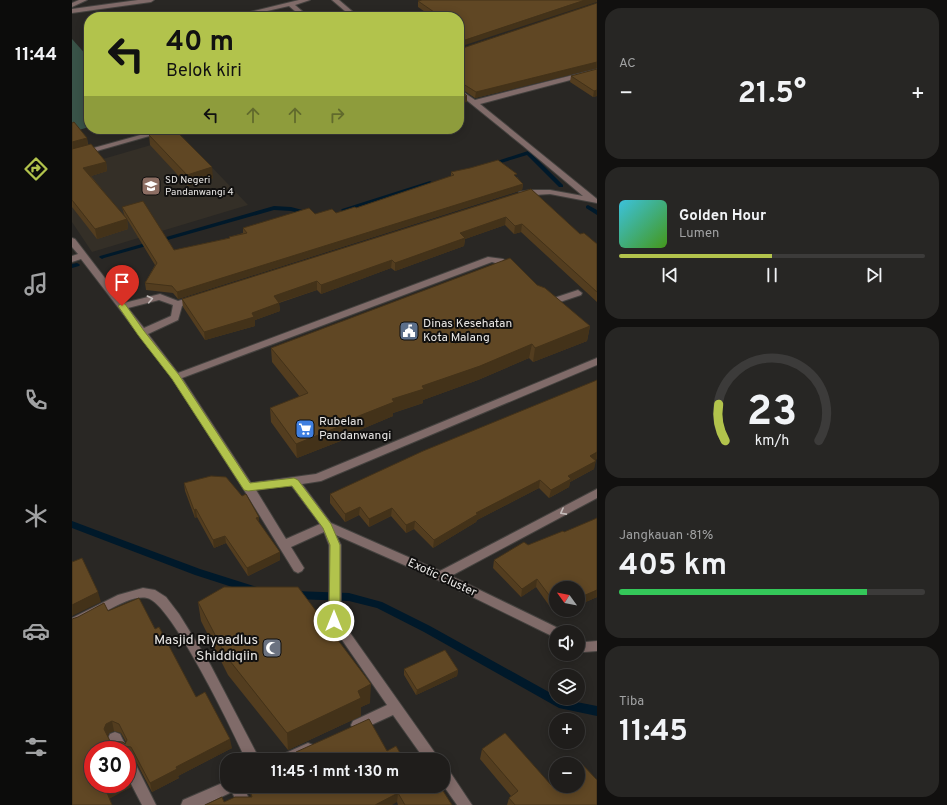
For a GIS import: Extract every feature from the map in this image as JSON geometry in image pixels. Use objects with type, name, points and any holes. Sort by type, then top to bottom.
[{"type":"street","points":[[72,5],[84,0]]},
{"type":"street","points":[[72,11],[151,0]]},
{"type":"street","points":[[255,12],[307,0]]},
{"type":"street","points":[[335,0],[350,12]]},
{"type":"street","points":[[290,4],[300,12]]},
{"type":"street","points":[[474,103],[597,71]]},
{"type":"street","points":[[464,95],[526,143],[596,202]]},
{"type":"street","points":[[72,156],[152,134]]},
{"type":"street","points":[[517,196],[529,193],[547,192],[596,202]]},
{"type":"street","points":[[72,241],[176,377],[248,487],[282,545],[298,568]]},
{"type":"street","points":[[72,259],[83,255]]},
{"type":"street","points":[[176,377],[491,259],[505,263],[516,274]]},
{"type":"street","points":[[539,296],[549,301],[554,301],[578,293]]},
{"type":"street","points":[[122,306],[160,297],[178,304],[202,296]]},
{"type":"street","points":[[141,333],[175,318],[178,304]]},
{"type":"street","points":[[248,487],[317,478],[597,361]]},
{"type":"street","points":[[294,482],[327,526],[335,545],[334,621],[428,753]]},
{"type":"street","points":[[440,576],[597,493]]},
{"type":"street","points":[[282,545],[327,526]]},
{"type":"street","name":"Exotic Cluster","points":[[327,526],[440,576],[549,630]]},
{"type":"street","points":[[72,624],[128,597],[141,593],[151,593],[160,597],[214,683],[249,753]]},
{"type":"street","points":[[585,647],[597,646]]},
{"type":"street","points":[[347,730],[396,708]]},
{"type":"street","points":[[299,753],[319,744]]},
{"type":"street","points":[[136,780],[149,805]]},
{"type":"street","points":[[450,784],[465,805]]},
{"type":"street","points":[[188,805],[220,791]]},
{"type":"street","points":[[239,793],[245,805]]},
{"type":"shaded area","name":"SD Negeri Pandanwangi 4","points":[[182,136],[248,205],[92,252],[72,222],[72,168]]},
{"type":"green space","points":[[72,39],[84,52],[84,128],[72,132]]},
{"type":"building","points":[[585,0],[464,40],[464,12],[434,12],[418,1]]},
{"type":"building","points":[[597,3],[597,62],[476,92],[464,84],[464,48]]},
{"type":"building","points":[[597,69],[597,90],[594,91],[571,76]]},
{"type":"building","points":[[74,122],[87,138],[72,142],[72,123]]},
{"type":"building","points":[[179,134],[212,167],[187,175],[149,135]]},
{"type":"building","points":[[91,144],[106,162],[83,168],[127,219],[95,229],[72,200],[72,149]]},
{"type":"building","points":[[498,160],[517,174],[514,175],[523,184],[177,292],[172,286],[145,283],[157,263],[122,207],[143,201],[174,250],[247,233],[243,228],[309,208],[315,214],[332,209],[336,213],[355,207],[356,208],[454,175],[451,172]]},
{"type":"building","points":[[531,189],[580,234],[584,233],[597,244],[597,292],[522,224],[515,226],[506,217],[460,233],[465,238],[395,263],[392,260],[321,285],[317,281],[274,296],[279,303],[252,313],[254,317],[204,332],[182,299]]},
{"type":"building","points":[[510,258],[537,285],[545,288],[590,326],[535,348],[532,344],[480,366],[422,386],[424,389],[392,399],[394,402],[341,423],[343,425],[296,444],[270,408],[308,393],[271,348]]},
{"type":"building","points":[[597,380],[597,452],[590,456],[596,461],[568,476],[571,479],[551,490],[540,480],[476,513],[478,514],[434,540],[415,521],[406,525],[392,508],[369,519],[360,507],[345,514],[330,494],[423,451]]},
{"type":"building","points":[[211,476],[226,477],[242,496],[246,494],[259,517],[256,518],[280,552],[247,568],[225,536],[213,540],[196,509],[194,510],[184,483]]},
{"type":"building","points":[[597,518],[597,590],[585,595],[585,581],[549,581],[549,595],[537,579],[522,589],[494,560],[524,542],[528,545],[563,531],[564,532]]},
{"type":"building","points":[[82,558],[98,592],[72,605],[72,562]]},
{"type":"building","name":"Masjid Riyaadlus Shiddiqiin","points":[[224,587],[298,587],[371,684],[358,691],[361,698],[287,733],[226,656],[198,602]]},
{"type":"building","points":[[139,598],[155,629],[159,627],[196,697],[205,692],[230,739],[176,767],[177,769],[150,783],[136,756],[136,741],[126,741],[119,724],[112,721],[106,724],[104,729],[110,741],[84,741],[84,793],[107,793],[112,805],[72,805],[72,619],[104,603],[108,611]]},
{"type":"building","points":[[445,650],[458,670],[417,690],[404,669]]},
{"type":"building","points":[[369,719],[387,751],[396,746],[400,753],[297,753],[296,752]]},
{"type":"building","points":[[505,733],[549,783],[549,793],[585,793],[585,767],[597,780],[597,805],[515,805],[509,798],[518,791],[482,749]]},
{"type":"building","points":[[251,793],[398,793],[375,805],[205,805],[222,797],[224,802],[235,797],[252,797]]},
{"type":"building","points":[[398,793],[444,793],[452,805],[405,805]]},
{"type":"waterway","points":[[491,164],[528,153],[561,186]]},
{"type":"waterway","points":[[344,210],[430,183]]},
{"type":"waterway","points":[[588,207],[597,213]]},
{"type":"waterway","points":[[102,257],[274,208],[291,209],[308,213]]},
{"type":"waterway","points":[[72,266],[77,265]]},
{"type":"waterway","points":[[72,524],[198,572],[254,590]]},
{"type":"waterway","points":[[295,595],[349,597],[379,605],[427,629],[563,705],[597,711]]},
{"type":"place","name":"SD Negeri Pandanwangi 4","points":[[151,186]]},
{"type":"place","name":"Dinas Kesehatan Kota Malang","points":[[409,331]]},
{"type":"place","name":"Rubelan Pandanwangi","points":[[305,429]]},
{"type":"place","name":"Masjid Riyaadlus Shiddiqiin","points":[[272,648]]},
{"type":"route","points":[[122,306],[141,333],[176,377],[248,487],[294,482],[327,526],[335,545],[334,621]]}]
